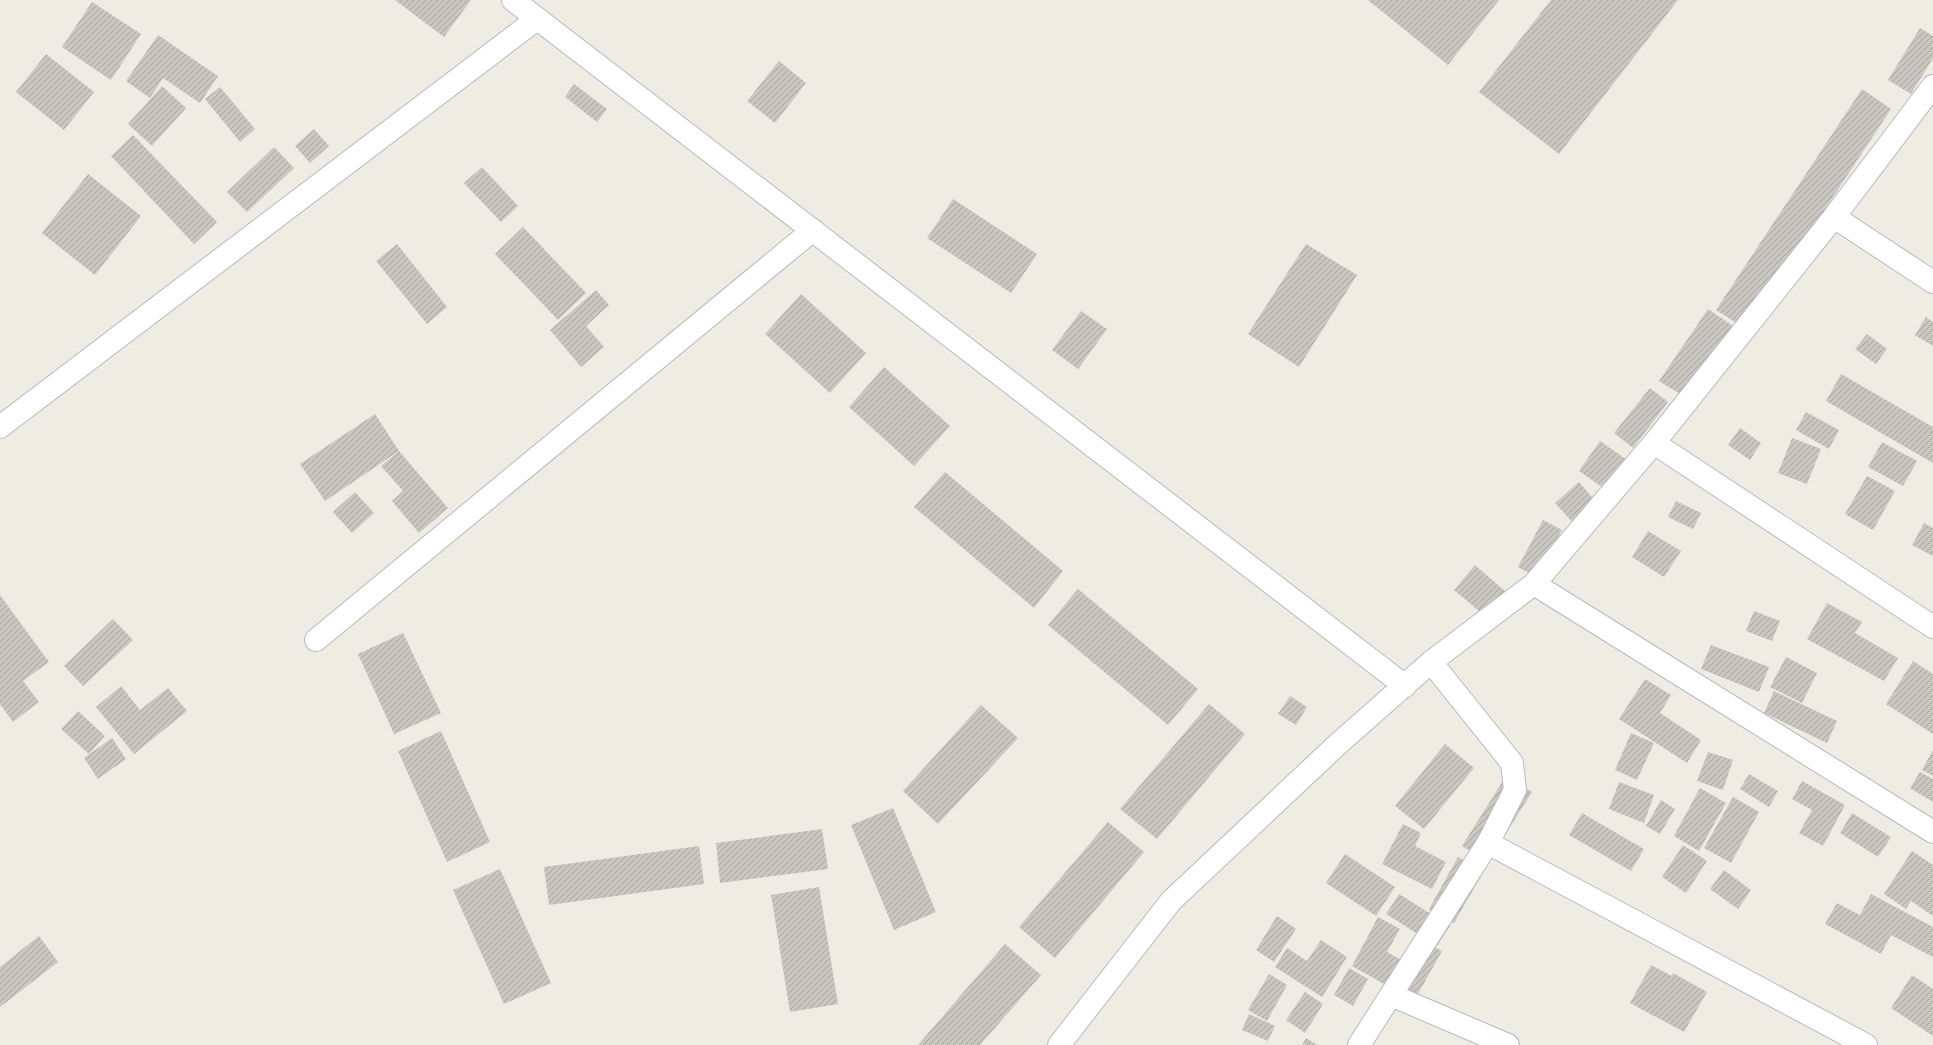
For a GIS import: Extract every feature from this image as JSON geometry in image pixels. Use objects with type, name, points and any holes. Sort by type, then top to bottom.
[{"type":"street","points":[[513,0],[1405,686]]},
{"type":"street","points":[[0,427],[537,19]]},
{"type":"street","points":[[1059,1045],[1171,901],[1338,744],[1431,662],[1534,584],[1654,443],[1834,216],[1933,86]]},
{"type":"street","points":[[1834,216],[1933,282]]},
{"type":"street","points":[[316,640],[813,230]]},
{"type":"street","points":[[1654,443],[1933,627]]},
{"type":"street","points":[[1534,584],[1933,832]]},
{"type":"street","points":[[1359,1045],[1488,843],[1515,790],[1512,763],[1431,662]]},
{"type":"street","points":[[1488,843],[1866,1045]]},
{"type":"street","points":[[1391,995],[1508,1045]]},
{"type":"building","points":[[395,0],[471,0],[444,37]]},
{"type":"building","points":[[1368,0],[1499,0],[1448,65]]},
{"type":"building","points":[[1551,0],[1678,0],[1559,154],[1479,92]]},
{"type":"building","points":[[92,2],[141,34],[111,80],[62,47]]},
{"type":"building","points":[[1920,28],[1933,36],[1933,58],[1911,94],[1888,80]]},
{"type":"building","points":[[158,35],[218,76],[200,103],[163,78],[150,98],[126,81]]},
{"type":"building","points":[[46,54],[94,92],[64,130],[16,92]]},
{"type":"building","points":[[779,61],[806,83],[775,123],[747,101]]},
{"type":"building","points":[[574,84],[607,109],[597,122],[565,97]]},
{"type":"building","points":[[162,86],[186,108],[152,146],[128,124]]},
{"type":"building","points":[[220,87],[255,129],[240,142],[205,99]]},
{"type":"building","points":[[1862,89],[1891,109],[1746,329],[1716,310]]},
{"type":"building","points":[[314,129],[329,146],[310,163],[295,146]]},
{"type":"building","points":[[133,135],[217,222],[194,244],[111,156]]},
{"type":"building","points":[[274,147],[294,168],[247,212],[227,192]]},
{"type":"building","points":[[482,167],[518,206],[501,222],[464,183]]},
{"type":"building","points":[[88,174],[141,216],[95,275],[42,233]]},
{"type":"building","points":[[953,199],[1037,254],[1011,293],[927,238]]},
{"type":"building","points":[[523,227],[586,293],[558,320],[495,254]]},
{"type":"building","points":[[397,244],[447,307],[427,324],[376,261]]},
{"type":"building","points":[[1306,244],[1357,275],[1299,367],[1248,334]]},
{"type":"building","points":[[596,290],[609,305],[586,326],[604,347],[581,367],[550,330]]},
{"type":"building","points":[[801,294],[866,353],[830,393],[765,334]]},
{"type":"building","points":[[1708,309],[1733,326],[1685,397],[1659,381]]},
{"type":"building","points":[[1081,311],[1107,329],[1078,369],[1052,350]]},
{"type":"building","points":[[1926,317],[1933,322],[1933,346],[1915,335]]},
{"type":"building","points":[[1867,334],[1887,349],[1876,364],[1855,349]]},
{"type":"building","points":[[884,367],[950,426],[914,466],[849,407]]},
{"type":"building","points":[[1841,374],[1933,427],[1933,463],[1826,401]]},
{"type":"building","points":[[1650,388],[1668,402],[1633,448],[1614,433]]},
{"type":"building","points":[[1806,412],[1839,430],[1829,449],[1796,430]]},
{"type":"building","points":[[375,414],[399,451],[325,501],[300,464]]},
{"type":"building","points":[[1740,428],[1761,443],[1750,460],[1728,445]]},
{"type":"building","points":[[1792,438],[1821,449],[1807,484],[1778,473]]},
{"type":"building","points":[[1600,441],[1633,464],[1612,494],[1579,471]]},
{"type":"building","points":[[1882,442],[1917,461],[1903,486],[1868,467]]},
{"type":"building","points":[[399,451],[448,508],[419,533],[392,501],[403,491],[381,466]]},
{"type":"building","points":[[945,472],[1063,571],[1034,608],[914,507]]},
{"type":"building","points":[[1867,476],[1895,491],[1873,530],[1845,514]]},
{"type":"building","points":[[1579,482],[1596,502],[1573,523],[1555,503]]},
{"type":"building","points":[[355,492],[374,513],[352,533],[333,512]]},
{"type":"building","points":[[1676,501],[1701,513],[1693,529],[1668,517]]},
{"type":"building","points":[[1543,520],[1562,530],[1536,577],[1518,567]]},
{"type":"building","points":[[1924,523],[1933,528],[1933,556],[1912,545]]},
{"type":"building","points":[[1648,531],[1681,551],[1664,577],[1632,557]]},
{"type":"building","points":[[1475,565],[1506,592],[1485,616],[1454,590]]},
{"type":"building","points":[[1078,589],[1198,689],[1168,725],[1048,625]]},
{"type":"building","points":[[0,595],[49,662],[23,681],[39,702],[13,722],[0,704]]},
{"type":"building","points":[[1827,603],[1862,622],[1855,633],[1898,658],[1884,681],[1807,639]]},
{"type":"building","points":[[1754,611],[1780,621],[1772,641],[1746,631]]},
{"type":"building","points":[[113,619],[133,640],[83,686],[64,666]]},
{"type":"building","points":[[403,633],[441,713],[394,734],[358,654]]},
{"type":"building","points":[[1711,645],[1769,667],[1759,692],[1701,669]]},
{"type":"building","points":[[1786,657],[1817,673],[1802,703],[1770,687]]},
{"type":"building","points":[[1913,661],[1933,674],[1933,734],[1886,704]]},
{"type":"building","points":[[1645,679],[1671,695],[1660,713],[1701,740],[1687,763],[1619,719]]},
{"type":"building","points":[[121,686],[140,710],[168,688],[187,711],[134,754],[96,707]]},
{"type":"building","points":[[1774,691],[1837,721],[1827,743],[1764,713]]},
{"type":"building","points":[[1290,696],[1307,707],[1296,725],[1278,714]]},
{"type":"building","points":[[1209,704],[1245,734],[1157,839],[1120,809]]},
{"type":"building","points":[[981,705],[1018,738],[938,824],[903,791]]},
{"type":"building","points":[[78,711],[105,736],[89,754],[61,729]]},
{"type":"building","points":[[441,731],[490,842],[447,862],[398,751]]},
{"type":"building","points":[[1631,733],[1654,743],[1637,780],[1615,770]]},
{"type":"building","points":[[112,738],[126,759],[98,779],[84,758]]},
{"type":"building","points":[[1445,744],[1474,768],[1424,829],[1395,806]]},
{"type":"building","points":[[1933,750],[1933,776],[1922,770]]},
{"type":"building","points":[[1708,752],[1733,760],[1723,790],[1697,781]]},
{"type":"building","points":[[1920,772],[1933,779],[1933,802],[1910,788]]},
{"type":"building","points":[[1749,774],[1778,791],[1769,807],[1740,789]]},
{"type":"building","points":[[1506,776],[1532,792],[1488,862],[1462,846]]},
{"type":"building","points":[[1802,781],[1845,805],[1823,846],[1799,833],[1812,810],[1792,799]]},
{"type":"building","points":[[1619,782],[1654,795],[1644,823],[1609,809]]},
{"type":"building","points":[[1700,788],[1726,803],[1699,851],[1674,836]]},
{"type":"building","points":[[1733,797],[1759,812],[1731,863],[1704,848]]},
{"type":"building","points":[[1661,800],[1675,809],[1660,834],[1646,826]]},
{"type":"building","points":[[893,808],[936,912],[894,930],[851,825]]},
{"type":"building","points":[[1582,813],[1644,849],[1631,871],[1569,835]]},
{"type":"building","points":[[1852,813],[1891,837],[1878,857],[1840,833]]},
{"type":"building","points":[[1108,822],[1144,852],[1055,958],[1019,927]]},
{"type":"building","points":[[1403,824],[1421,833],[1415,846],[1446,862],[1432,889],[1382,864]]},
{"type":"building","points":[[822,829],[828,869],[720,883],[716,843]]},
{"type":"building","points":[[1683,845],[1707,861],[1686,893],[1662,877]]},
{"type":"building","points":[[699,846],[704,884],[549,905],[544,867]]},
{"type":"building","points":[[1912,851],[1933,865],[1933,916],[1911,901],[1906,909],[1884,894]]},
{"type":"building","points":[[1345,854],[1395,887],[1376,916],[1326,883]]},
{"type":"building","points":[[1458,857],[1484,871],[1454,923],[1429,909]]},
{"type":"building","points":[[500,869],[551,983],[504,1004],[453,890]]},
{"type":"building","points":[[1724,870],[1751,890],[1738,909],[1710,889]]},
{"type":"building","points":[[819,887],[838,1004],[790,1012],[771,895]]},
{"type":"building","points":[[1399,894],[1450,926],[1437,946],[1386,914]]},
{"type":"building","points":[[1871,894],[1933,927],[1933,957],[1891,935],[1881,954],[1825,924],[1837,903],[1860,915]]},
{"type":"building","points":[[1277,916],[1296,929],[1274,962],[1256,950]]},
{"type":"building","points":[[1378,917],[1400,929],[1387,952],[1407,963],[1420,939],[1442,951],[1414,1001],[1352,966]]},
{"type":"building","points":[[39,936],[58,962],[0,1007],[0,967]]},
{"type":"building","points":[[1321,940],[1347,957],[1322,997],[1275,967],[1287,948],[1307,961]]},
{"type":"building","points":[[1005,944],[1041,975],[980,1045],[918,1045]]},
{"type":"building","points":[[1651,965],[1672,976],[1673,973],[1707,992],[1684,1032],[1630,1003]]},
{"type":"building","points":[[1349,968],[1368,979],[1353,1006],[1334,995]]},
{"type":"building","points":[[1269,974],[1287,985],[1267,1021],[1248,1010]]},
{"type":"building","points":[[1912,975],[1933,989],[1933,1036],[1891,1008]]},
{"type":"building","points":[[1305,992],[1323,1004],[1305,1033],[1286,1020]]},
{"type":"building","points":[[1249,1014],[1275,1026],[1268,1041],[1242,1030]]},
{"type":"building","points":[[1306,1038],[1317,1045],[1302,1045]]}]
